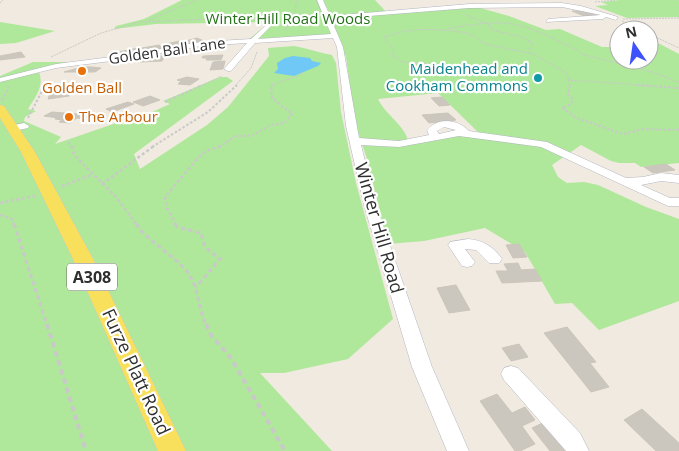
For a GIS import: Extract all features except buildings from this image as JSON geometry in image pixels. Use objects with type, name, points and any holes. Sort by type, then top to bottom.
[{"type":"main road","name":"Furze Platt Road","points":[[0,109],[19,127],[28,152],[83,259],[172,451]]},
{"type":"street","name":"Winter Hill Road","points":[[320,0],[336,36],[343,58],[355,141],[370,205],[422,367],[458,451]]},
{"type":"street","points":[[492,0],[500,5]]},
{"type":"street","points":[[417,4],[432,10]]},
{"type":"street","points":[[328,18],[500,5],[562,5],[581,8],[606,17]]},
{"type":"street","points":[[382,9],[388,14]]},
{"type":"street","points":[[548,21],[616,18]]},
{"type":"street","points":[[228,69],[274,20]]},
{"type":"street","name":"Golden Ball Lane","points":[[0,80],[56,66],[127,57],[201,44],[336,36]]},
{"type":"street","points":[[355,141],[399,144],[464,134],[544,144],[668,202],[679,202]]},
{"type":"street","points":[[619,180],[643,181],[661,177],[679,179]]},
{"type":"street","points":[[467,262],[454,245],[466,244],[483,247],[494,259]]},
{"type":"lane","points":[[511,374],[572,441],[578,451]]},
{"type":"path","points":[[148,21],[196,0]]},
{"type":"path","points":[[292,19],[295,15],[296,2],[299,0]]},
{"type":"path","points":[[464,15],[490,25]]},
{"type":"path","points":[[62,52],[101,33],[148,21],[230,18],[274,20],[328,18]]},
{"type":"path","points":[[616,18],[679,18]]},
{"type":"path","points":[[616,18],[620,20]]},
{"type":"path","points":[[281,33],[291,24],[300,22],[299,19]]},
{"type":"path","points":[[446,30],[454,26],[514,24],[555,38],[579,51],[581,54],[596,56],[679,82]]},
{"type":"path","points":[[490,25],[490,30],[519,36],[533,43],[529,53]]},
{"type":"path","points":[[449,68],[435,64],[403,62],[392,55],[394,50],[383,37],[426,28],[472,35],[478,41],[485,44],[529,53],[567,73],[570,84],[568,94],[573,100],[571,104],[562,108],[577,118],[623,134],[644,129],[678,130],[679,128]]},
{"type":"path","points":[[659,39],[679,48]]},
{"type":"path","points":[[102,184],[141,154],[213,108],[243,79],[251,68],[258,53],[255,50],[256,40]]},
{"type":"path","points":[[165,102],[220,79],[228,69]]},
{"type":"path","points":[[196,288],[220,259],[205,248],[201,233],[177,227],[167,208],[165,197],[192,164],[206,152],[220,147],[236,136],[251,136],[271,125],[284,123],[292,114],[272,98],[271,86],[280,81],[295,80],[304,72]]},
{"type":"path","points":[[0,103],[16,76]]},
{"type":"path","points":[[568,80],[679,88]]},
{"type":"path","points":[[19,127],[42,90]]},
{"type":"path","points":[[68,142],[72,146],[74,155],[116,197],[143,234],[185,269],[199,294],[201,314],[211,334],[231,358],[285,451]]},
{"type":"path","points":[[0,215],[12,219],[26,256],[86,451]]},
{"type":"green space","name":"Winter Hill Road Woods","points":[[182,0],[375,0],[388,14],[473,6],[509,16],[546,30],[560,29],[602,47],[609,47],[609,70],[659,70],[659,44],[679,54],[679,163],[641,167],[635,163],[619,163],[611,161],[581,145],[552,165],[558,177],[567,183],[584,182],[598,185],[646,207],[679,219],[679,301],[599,330],[572,303],[555,304],[525,252],[485,228],[424,241],[388,244],[367,159],[355,122],[346,57],[327,8],[321,8],[333,33],[331,35],[249,39],[269,23],[266,22],[156,24],[114,29],[116,26],[144,19]],"holes":[[[438,93],[478,132],[408,140],[403,129],[385,110],[378,99]]]},
{"type":"green space","points":[[620,0],[679,0],[679,17],[627,18],[595,6],[608,5],[601,2]]},
{"type":"green space","points":[[0,22],[55,31],[16,43],[0,44]]},
{"type":"green space","points":[[294,46],[332,55],[336,63],[341,112],[356,183],[393,319],[348,359],[284,373],[260,373],[332,451],[0,451],[0,76],[33,62],[71,62],[38,69],[41,80],[40,85],[28,109],[36,111],[25,117],[24,121],[61,137],[55,144],[122,121],[123,125],[170,104],[163,101],[220,77],[227,77],[233,81],[134,154],[140,169],[207,125],[228,107],[269,56],[268,48]]},
{"type":"water","points":[[293,56],[310,58],[312,61],[321,63],[294,76],[274,73],[278,69],[277,63]]},
{"type":"place","name":"Golden Ball","points":[[82,71]]},
{"type":"place","name":"Maidenhead and Cookham Commons","points":[[538,78]]},
{"type":"place","name":"The Arbour","points":[[69,117]]}]
